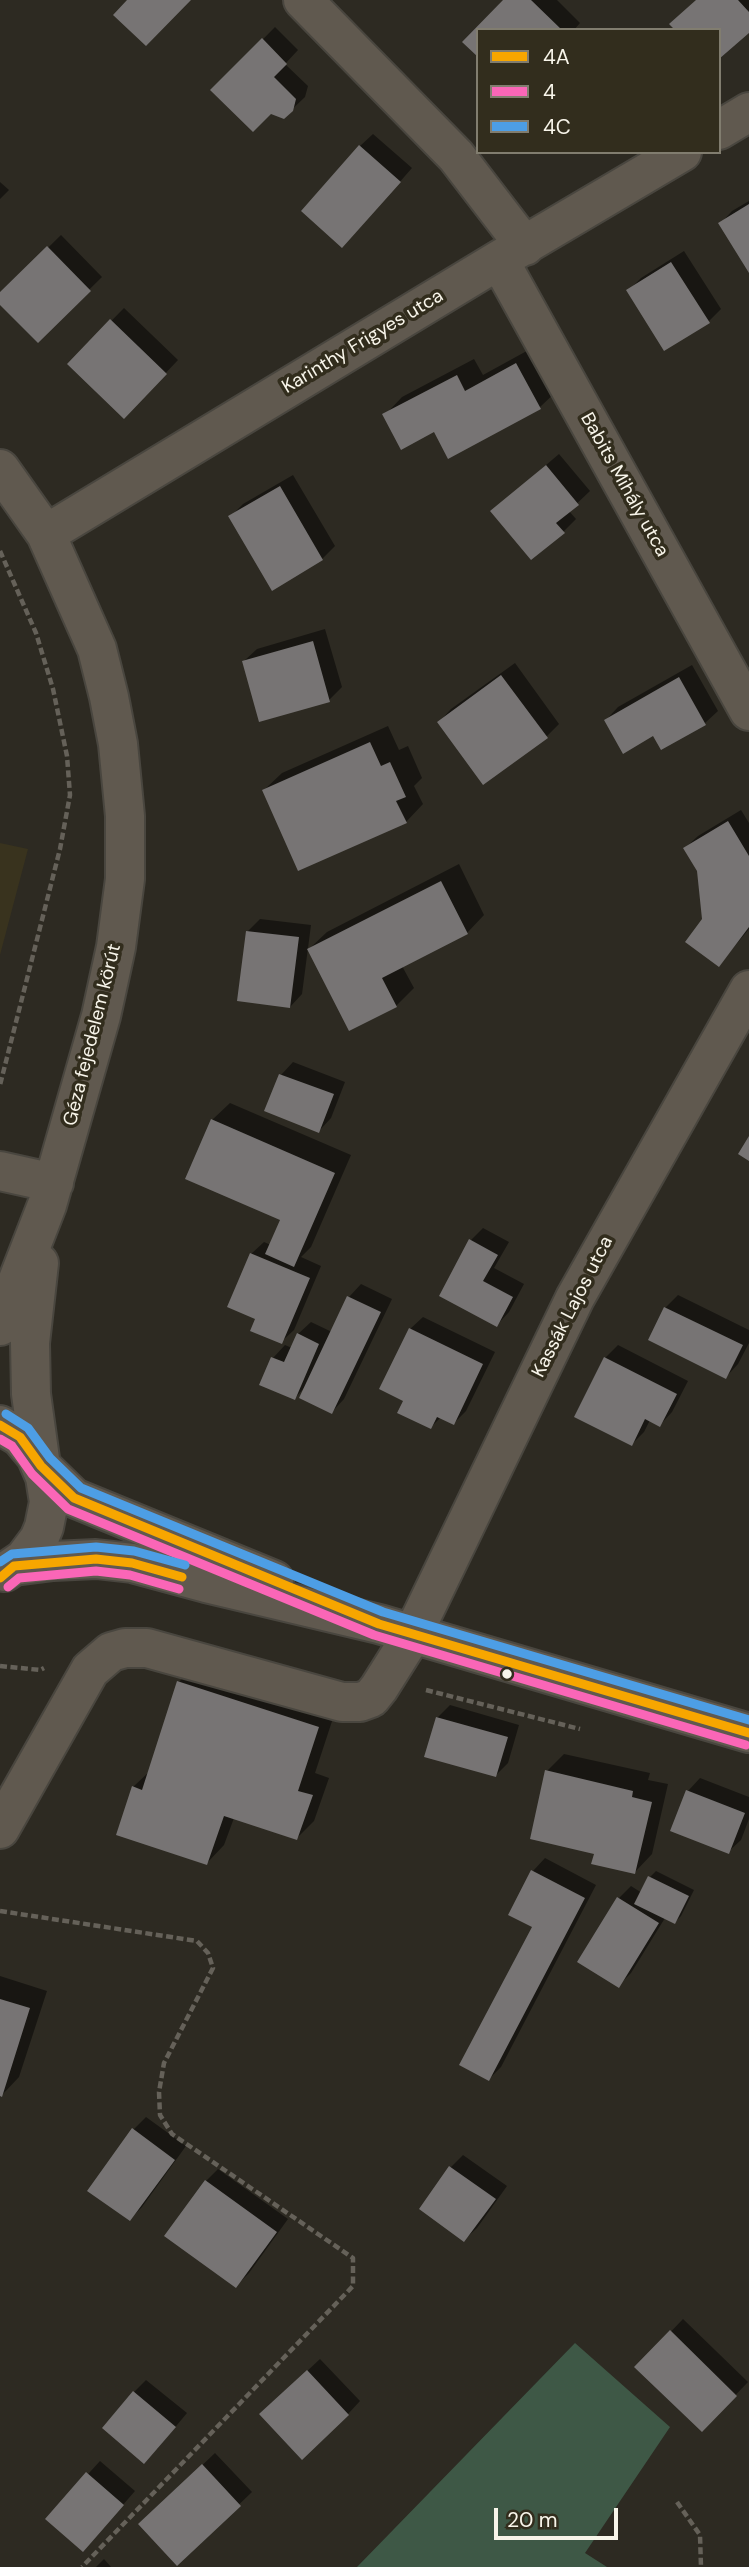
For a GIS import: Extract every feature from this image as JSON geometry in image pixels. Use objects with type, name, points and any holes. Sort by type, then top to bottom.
[{"type":"street","name":"Babits Mihály utca","points":[[303,0],[456,156],[512,253],[749,711]]},
{"type":"street","points":[[721,129],[749,112]]},
{"type":"street","name":"Karinthy Frigyes utca","points":[[46,534],[679,154]]},
{"type":"street","name":"Géza fejedelem körút","points":[[0,469],[46,534],[97,649],[118,744],[125,816],[125,879],[116,947],[101,1016],[50,1194],[0,1326]]},
{"type":"street","name":"Kassák Lajos utca","points":[[0,1829],[90,1670],[111,1652],[136,1647],[342,1702],[360,1702],[370,1698],[379,1689],[396,1629],[575,1298],[749,990]]},
{"type":"street","points":[[0,1171],[50,1194]]},
{"type":"street","name":"Géza fejedelem körút","points":[[5,1573],[32,1549],[44,1527],[49,1502],[31,1394],[30,1343],[50,1194]]},
{"type":"street","points":[[0,1425],[20,1437],[41,1466],[74,1498],[396,1629]]},
{"type":"street","points":[[5,1573],[53,1561],[96,1559],[132,1563],[396,1629],[749,1733]]},
{"type":"path","points":[[0,551],[36,633],[53,689],[67,757],[71,795],[60,849],[0,1085]]},
{"type":"path","points":[[0,1666],[40,1670]]},
{"type":"path","points":[[0,1911],[197,1941],[208,1953],[213,1968],[164,2063],[159,2092],[160,2115],[172,2134],[354,2258],[354,2286],[82,2567]]},
{"type":"path","points":[[677,2502],[700,2535],[701,2567]]},
{"type":"shaded area","points":[[0,843],[28,849],[0,955]]},
{"type":"green space","points":[[575,2343],[670,2427],[585,2553],[607,2567],[357,2567]]},
{"type":"building","points":[[127,0],[191,0],[146,46],[113,15]]},
{"type":"building","points":[[503,0],[531,0],[560,28],[476,28],[476,55],[462,42]]},
{"type":"building","points":[[696,0],[738,0],[749,12],[749,33],[721,57],[721,28],[673,28],[669,24]]},
{"type":"building","points":[[262,38],[287,64],[274,77],[296,99],[293,111],[284,119],[271,114],[253,132],[210,90]]},
{"type":"building","points":[[359,145],[401,182],[342,248],[301,211]]},
{"type":"building","points":[[749,204],[749,273],[718,223]]},
{"type":"building","points":[[47,246],[91,291],[38,343],[0,305],[0,292]]},
{"type":"building","points":[[671,262],[710,323],[664,351],[626,290]]},
{"type":"building","points":[[110,319],[167,374],[124,419],[67,364]]},
{"type":"building","points":[[516,363],[541,409],[448,459],[434,432],[401,450],[382,414],[457,375],[465,391]]},
{"type":"building","points":[[546,465],[579,505],[556,523],[565,533],[531,560],[490,511]]},
{"type":"building","points":[[280,486],[323,560],[272,591],[228,516]]},
{"type":"building","points":[[313,641],[330,702],[259,722],[242,661]]},
{"type":"building","points":[[501,675],[548,738],[483,785],[437,722]]},
{"type":"building","points":[[679,677],[706,725],[661,750],[653,736],[623,754],[604,720]]},
{"type":"building","points":[[370,742],[381,766],[390,762],[406,797],[396,801],[407,823],[298,871],[262,790]]},
{"type":"building","points":[[728,821],[749,856],[749,927],[719,967],[685,942],[702,919],[697,871],[683,848]]},
{"type":"building","points":[[441,881],[468,934],[382,978],[397,1007],[349,1031],[307,949]]},
{"type":"building","points":[[246,931],[299,937],[290,1008],[237,1001]]},
{"type":"building","points":[[279,1074],[334,1094],[319,1133],[264,1111]]},
{"type":"building","points":[[211,1119],[335,1173],[294,1267],[265,1254],[280,1220],[185,1179]]},
{"type":"building","points":[[749,1136],[749,1161],[738,1154]]},
{"type":"building","points":[[469,1239],[498,1255],[483,1281],[513,1297],[497,1327],[439,1296]]},
{"type":"building","points":[[250,1253],[310,1278],[282,1344],[250,1331],[255,1319],[227,1307]]},
{"type":"building","points":[[347,1296],[381,1312],[332,1414],[299,1398]]},
{"type":"building","points":[[664,1307],[743,1345],[726,1379],[648,1340]]},
{"type":"building","points":[[409,1328],[483,1364],[454,1425],[437,1417],[431,1429],[397,1413],[403,1401],[379,1389]]},
{"type":"building","points":[[297,1333],[319,1344],[295,1400],[259,1385],[271,1357],[284,1362]]},
{"type":"building","points":[[604,1357],[677,1394],[660,1427],[645,1419],[632,1446],[574,1417]]},
{"type":"building","points":[[177,1681],[319,1727],[298,1791],[313,1795],[297,1840],[224,1816],[207,1865],[116,1835],[132,1786],[142,1790]]},
{"type":"building","points":[[436,1717],[508,1737],[496,1777],[424,1757]]},
{"type":"building","points":[[545,1770],[633,1791],[632,1797],[652,1802],[635,1874],[591,1864],[594,1854],[530,1839]]},
{"type":"building","points":[[686,1790],[745,1813],[729,1854],[670,1831]]},
{"type":"building","points":[[531,1870],[585,1898],[489,2081],[459,2065],[532,1927],[508,1915]]},
{"type":"building","points":[[648,1876],[689,1896],[675,1924],[634,1904]]},
{"type":"building","points":[[617,1897],[659,1923],[619,1988],[577,1962]]},
{"type":"building","points":[[0,1999],[30,2008],[2,2097],[0,2096]]},
{"type":"building","points":[[132,2128],[175,2160],[130,2221],[87,2191]]},
{"type":"building","points":[[449,2166],[496,2199],[464,2242],[419,2209]]},
{"type":"building","points":[[205,2180],[277,2232],[236,2288],[164,2236]]},
{"type":"building","points":[[670,2330],[737,2396],[702,2432],[634,2367]]},
{"type":"building","points":[[307,2370],[349,2415],[302,2460],[259,2414]]},
{"type":"building","points":[[133,2391],[176,2427],[144,2464],[102,2428]]},
{"type":"building","points":[[202,2464],[241,2506],[177,2566],[138,2524]]},
{"type":"building","points":[[86,2472],[124,2505],[83,2552],[45,2519]]},
{"type":"transit line","name":"4C","points":[[6,1414],[28,1428],[50,1458],[81,1488],[383,1612],[749,1720]]},
{"type":"transit line","name":"4A","points":[[0,1425],[20,1437],[41,1466],[74,1498],[379,1624],[749,1733]]},
{"type":"transit line","name":"4","points":[[0,1439],[12,1446],[32,1474],[68,1509],[374,1635],[746,1745]]},
{"type":"transit line","name":"4C","points":[[0,1562],[12,1554],[96,1547],[134,1551],[185,1565]]},
{"type":"transit line","name":"4A","points":[[0,1578],[14,1566],[96,1559],[132,1563],[182,1577]]},
{"type":"transit line","name":"4","points":[[8,1587],[19,1578],[96,1571],[130,1575],[179,1589]]}]
